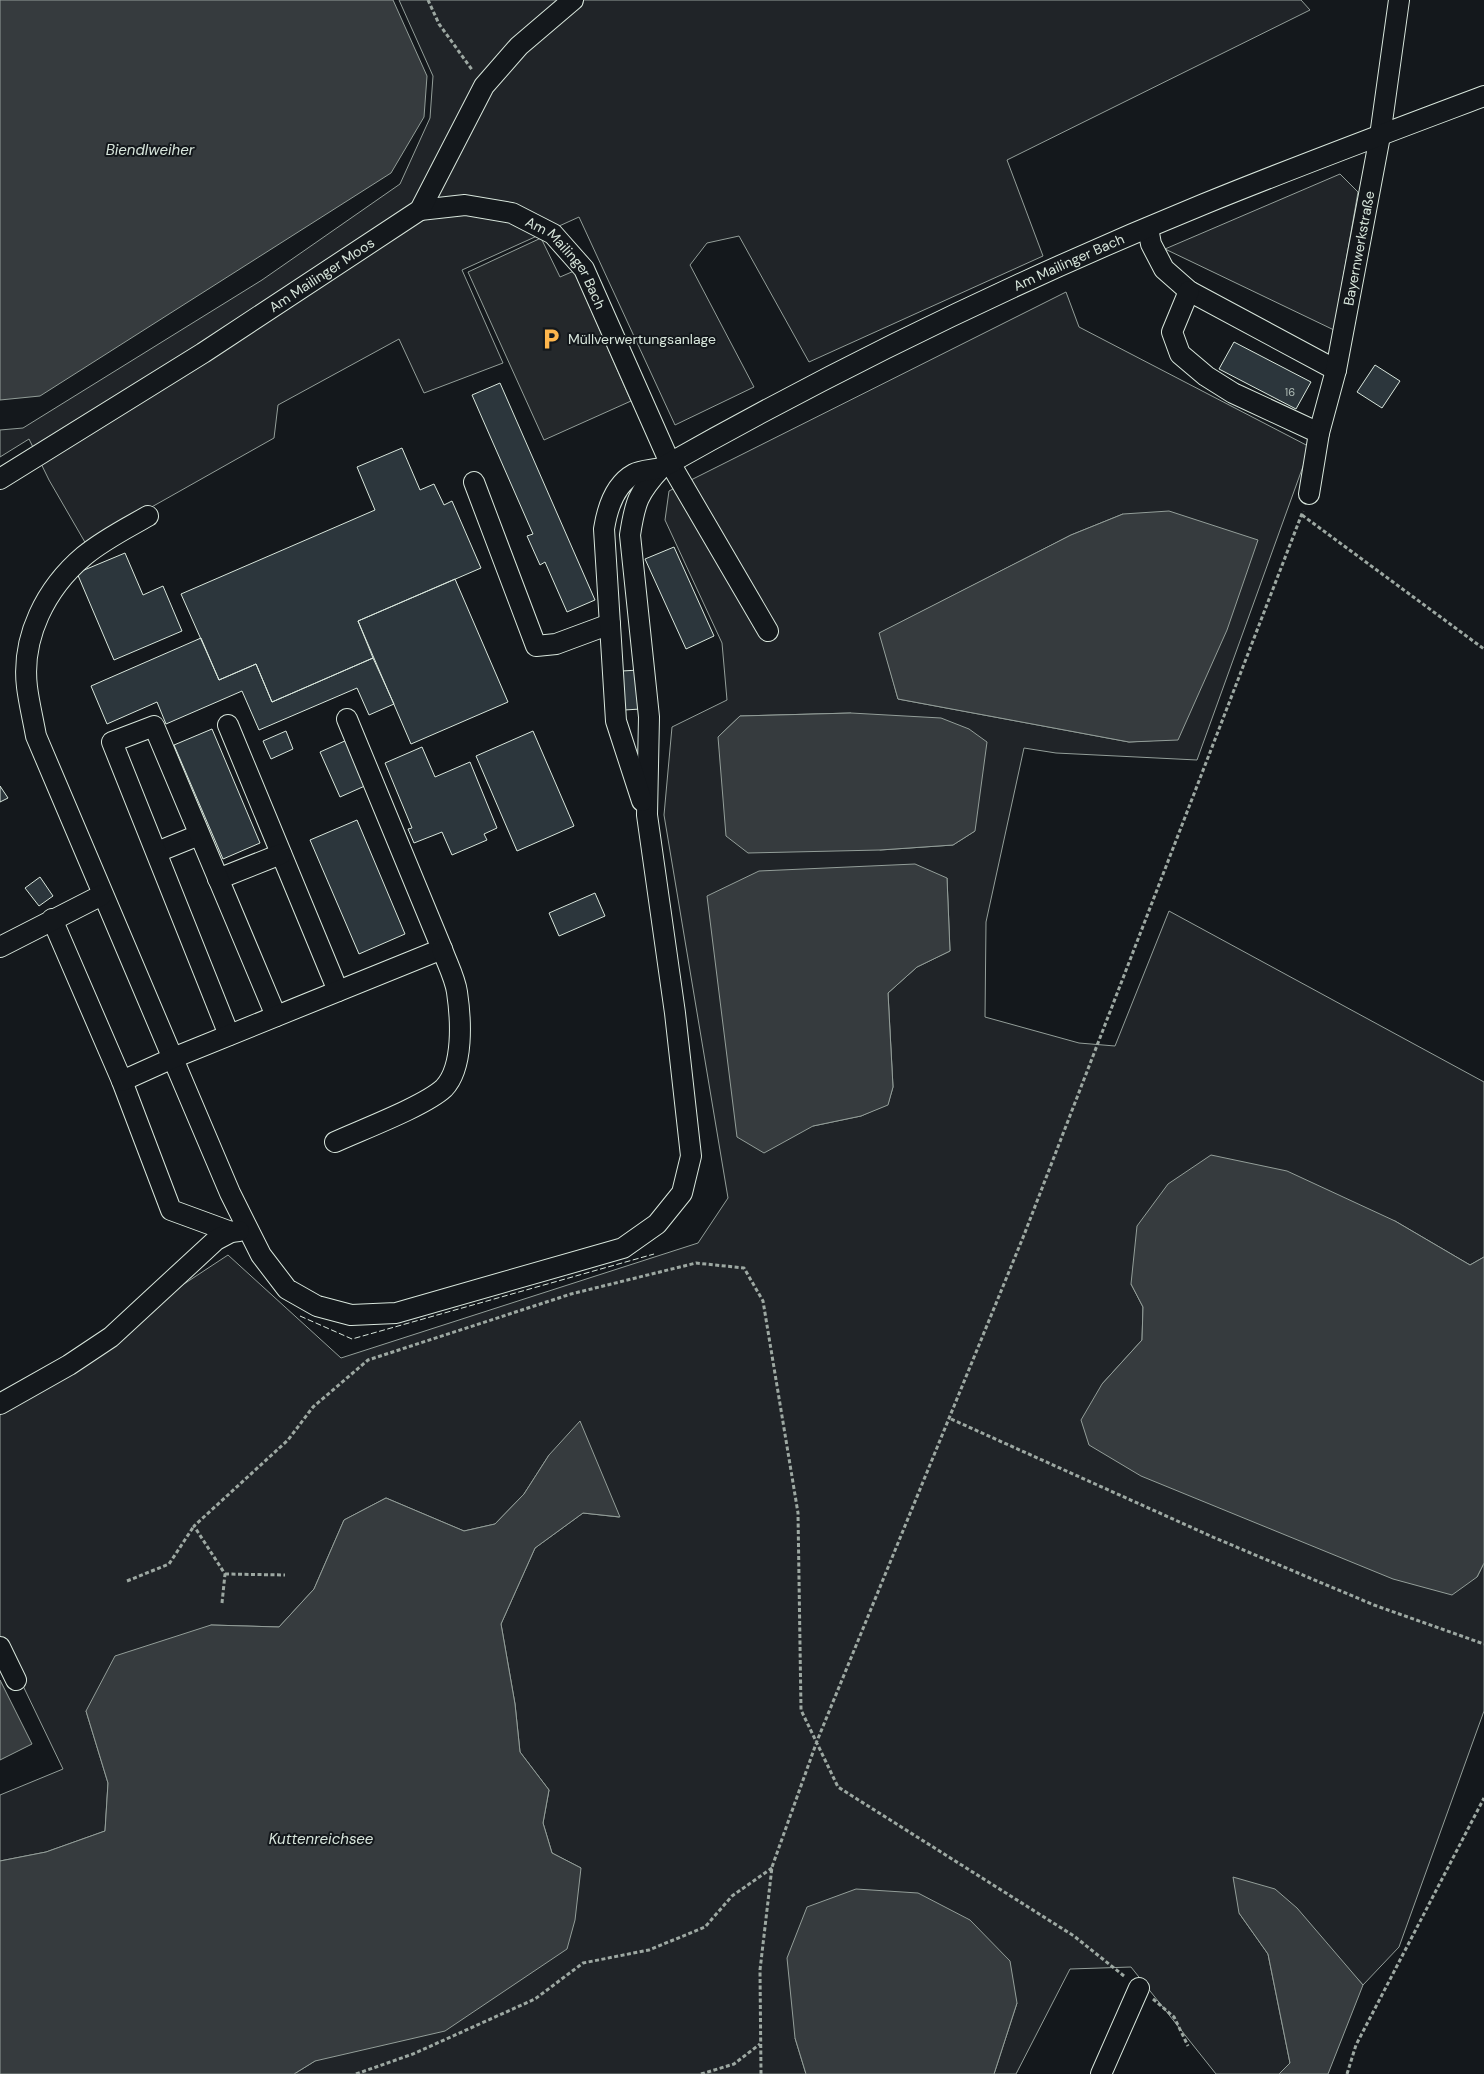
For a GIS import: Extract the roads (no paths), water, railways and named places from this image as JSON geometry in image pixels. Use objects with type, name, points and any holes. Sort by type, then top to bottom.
[{"type":"street","name":"Am Mailinger Moos","points":[[0,479],[203,353],[420,210],[484,86],[519,46],[573,0]]},
{"type":"street","name":"Bayernwerkstraße","points":[[1309,494],[1319,433],[1336,370],[1380,136],[1400,0]]},
{"type":"street","name":"Am Mailinger Bach","points":[[420,210],[465,205],[512,213],[553,234],[584,268],[665,465],[861,360],[1023,282],[1203,204],[1484,96]]},
{"type":"street","points":[[1148,228],[1151,244],[1164,269],[1189,292],[1336,370]]},
{"type":"street","points":[[1189,292],[1172,332],[1180,354],[1206,376],[1233,393],[1319,433]]},
{"type":"street","points":[[647,815],[616,720],[604,529],[608,507],[622,485],[634,474],[665,465]]},
{"type":"street","points":[[665,465],[768,631]]},
{"type":"street","points":[[148,516],[84,556],[58,582],[37,618],[28,648],[26,686],[36,736],[230,1193],[240,1231],[288,1289],[316,1306],[351,1315],[396,1313],[623,1248],[657,1224],[682,1193],[691,1156],[675,1013],[647,815],[649,716],[630,535],[635,506],[643,488],[665,465]]},
{"type":"street","points":[[474,482],[536,646],[556,644],[610,624]]},
{"type":"street","points":[[335,1142],[418,1104],[444,1088],[455,1066],[460,1037],[457,991],[442,949],[347,719]]},
{"type":"street","points":[[228,725],[338,991]]},
{"type":"street","points":[[229,1035],[112,742],[154,726],[276,1016]]},
{"type":"street","points":[[157,852],[199,835]]},
{"type":"street","points":[[218,879],[281,854]]},
{"type":"street","points":[[0,947],[102,895]]},
{"type":"street","points":[[52,919],[122,1081],[171,1210],[240,1231]]},
{"type":"street","points":[[122,1081],[173,1058],[442,949]]},
{"type":"street","points":[[0,1404],[69,1365],[111,1336],[216,1240],[240,1231]]},
{"type":"street","points":[[0,1647],[16,1680]]},
{"type":"street","points":[[1101,2074],[1140,1988]]},
{"type":"water","name":"Biendlweiher","points":[[0,0],[393,0],[427,76],[424,117],[391,173],[40,396],[0,400]]},
{"type":"water","points":[[1169,511],[1258,540],[1227,630],[1178,740],[1129,742],[898,699],[879,633],[1071,535],[1123,514]]},
{"type":"water","points":[[851,713],[941,718],[969,729],[987,742],[975,831],[953,845],[880,850],[748,853],[726,836],[718,737],[740,716]]},
{"type":"water","points":[[915,864],[947,878],[950,951],[917,967],[888,993],[893,1087],[888,1105],[861,1116],[813,1126],[764,1153],[737,1137],[707,896],[759,871]]},
{"type":"water","points":[[1211,1155],[1287,1171],[1395,1221],[1470,1265],[1484,1257],[1484,1563],[1477,1577],[1452,1595],[1393,1579],[1141,1476],[1089,1445],[1081,1420],[1102,1384],[1142,1340],[1143,1307],[1131,1284],[1137,1226],[1168,1184]]},
{"type":"water","name":"Kuttenreichsee","points":[[580,1421],[620,1517],[583,1513],[535,1548],[501,1624],[515,1704],[520,1752],[549,1790],[543,1823],[552,1853],[581,1868],[575,1920],[567,1949],[445,2031],[315,2061],[294,2074],[0,2074],[0,1861],[46,1852],[105,1831],[108,1783],[86,1711],[115,1656],[211,1625],[279,1627],[314,1589],[344,1520],[386,1498],[464,1531],[495,1524],[524,1494],[549,1455]]},
{"type":"water","points":[[0,1680],[32,1744],[0,1760]]},
{"type":"water","points":[[1233,1877],[1275,1889],[1297,1908],[1363,1985],[1328,2074],[1279,2074],[1290,2063],[1268,1954],[1239,1913]]},
{"type":"water","points":[[856,1889],[918,1893],[970,1920],[1010,1961],[1017,2003],[994,2074],[806,2074],[795,2038],[787,1958],[807,1907]]},
{"type":"place","name":"Müllverwertungsanlage","points":[[551,339]]}]
